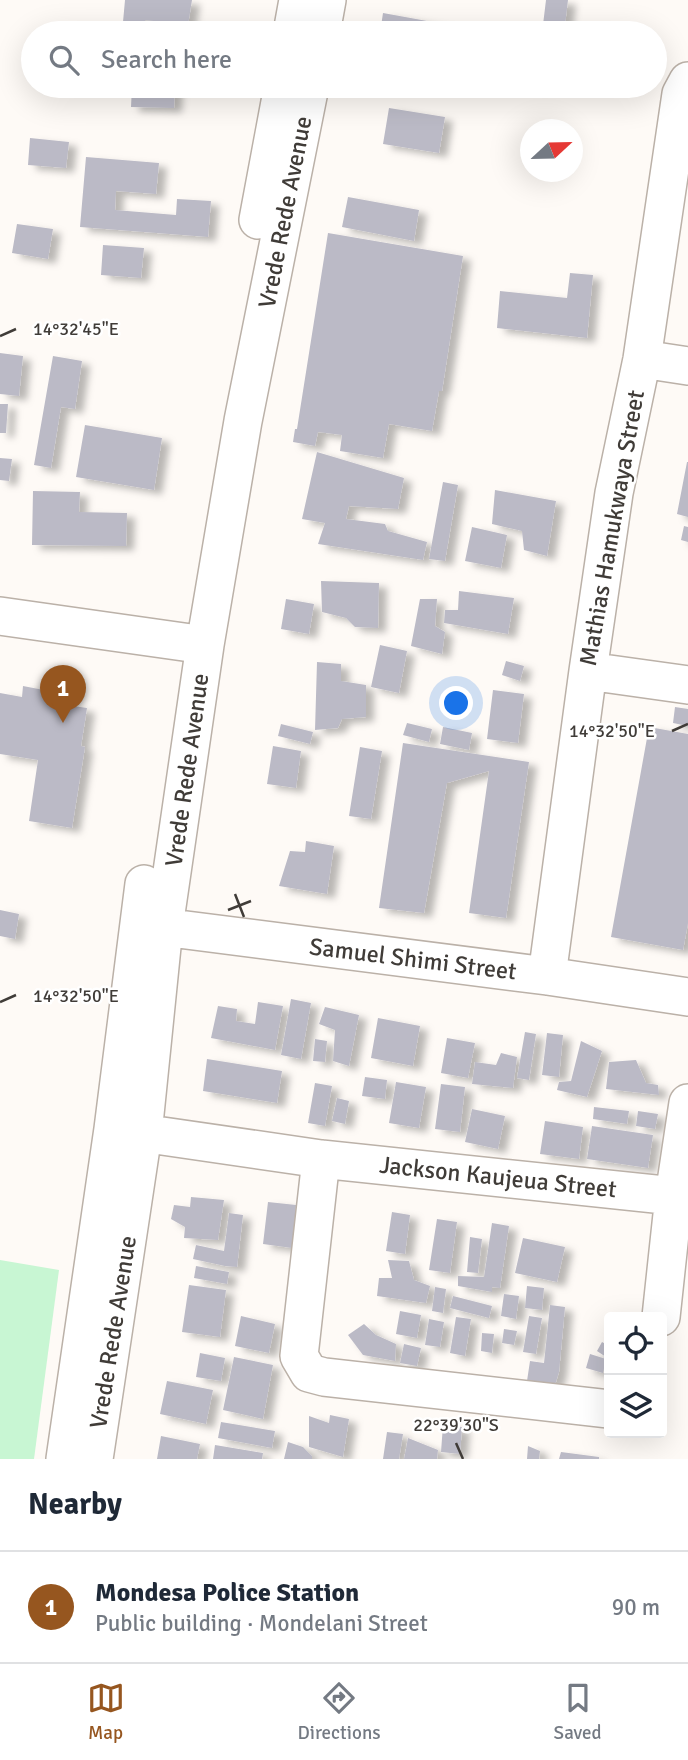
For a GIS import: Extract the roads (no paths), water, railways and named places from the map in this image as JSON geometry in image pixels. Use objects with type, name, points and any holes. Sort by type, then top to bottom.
[{"type":"street","points":[[294,21],[298,0]]},
{"type":"street","points":[[323,21],[327,0]]},
{"type":"street","name":"Mathias Hamukwaya Street","points":[[547,976],[614,493],[642,359],[681,94],[688,81]]},
{"type":"street","name":"Vrede Rede Avenue","points":[[94,1459],[151,925],[280,98]]},
{"type":"street","name":"Vrede Rede Avenue","points":[[193,643],[243,421],[308,98]]},
{"type":"street","points":[[642,359],[688,366]]},
{"type":"street","points":[[0,616],[193,643]]},
{"type":"street","points":[[588,671],[688,685]]},
{"type":"street","name":"Samuel Shimi Street","points":[[151,925],[688,997]]},
{"type":"street","points":[[662,1312],[674,1196],[688,1103]]},
{"type":"street","name":"Vrede Rede Avenue","points":[[65,1459],[128,1131]]},
{"type":"street","name":"Jackson Kaujeua Street","points":[[128,1131],[321,1159],[674,1196]]},
{"type":"street","points":[[321,1159],[299,1356],[309,1373],[324,1377],[604,1408]]},
{"type":"place","name":"Mondesa Police Station","points":[[63,723]]}]
